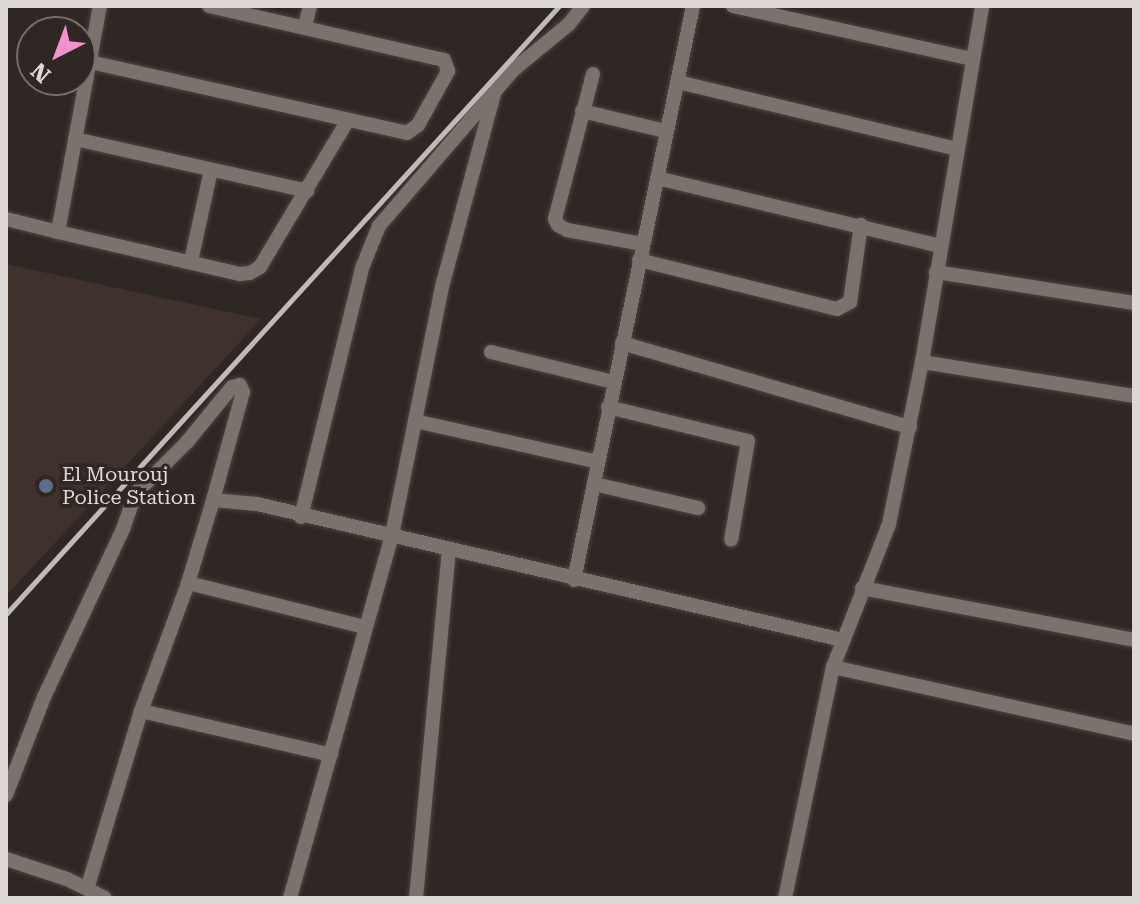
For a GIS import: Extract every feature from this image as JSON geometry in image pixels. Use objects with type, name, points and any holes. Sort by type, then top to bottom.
[{"type":"street","points":[[96,28],[100,6]]},
{"type":"street","points":[[96,63],[348,120],[412,131],[445,77],[448,65],[435,58],[209,6]]},
{"type":"street","points":[[305,26],[310,6]]},
{"type":"street","points":[[301,517],[362,268],[373,238],[402,197],[495,90],[583,6]]},
{"type":"street","points":[[574,580],[693,6]]},
{"type":"street","points":[[733,6],[973,59]]},
{"type":"street","points":[[785,898],[833,667],[889,524],[922,362],[982,6]]},
{"type":"street","points":[[593,74],[556,213],[558,225],[642,244]]},
{"type":"street","points":[[678,82],[957,149]]},
{"type":"street","points":[[290,898],[392,535],[443,283],[495,90]]},
{"type":"street","points":[[58,232],[83,96]]},
{"type":"street","points":[[582,111],[665,131]]},
{"type":"street","points":[[6,219],[240,274],[260,267],[348,120]]},
{"type":"street","points":[[75,139],[307,191]]},
{"type":"street","points":[[191,261],[211,170]]},
{"type":"street","points":[[657,178],[941,246]]},
{"type":"street","points":[[639,260],[837,309],[850,302],[861,225]]},
{"type":"street","points":[[936,272],[1134,303]]},
{"type":"street","points":[[622,343],[910,427]]},
{"type":"street","points":[[491,352],[613,382]]},
{"type":"street","points":[[922,362],[1134,396]]},
{"type":"street","points":[[6,795],[44,697],[123,529],[135,494],[187,442],[232,387],[240,385],[243,392],[188,583],[141,711],[87,889]]},
{"type":"street","points":[[608,407],[748,441],[731,540]]},
{"type":"street","points":[[415,421],[598,462]]},
{"type":"street","points":[[594,484],[698,508]]},
{"type":"street","points":[[213,500],[257,504],[301,517],[392,535],[574,580],[843,640]]},
{"type":"street","points":[[416,898],[449,549]]},
{"type":"street","points":[[188,583],[365,627]]},
{"type":"street","points":[[862,588],[1134,640]]},
{"type":"street","points":[[833,667],[1134,734]]},
{"type":"street","points":[[141,711],[331,755]]},
{"type":"street","points":[[6,859],[105,898]]},
{"type":"shaded area","points":[[6,264],[261,319],[6,596]]},
{"type":"railway","points":[[6,614],[559,6]]},
{"type":"place","name":"El Mourouj Police Station","points":[[46,486]]}]
